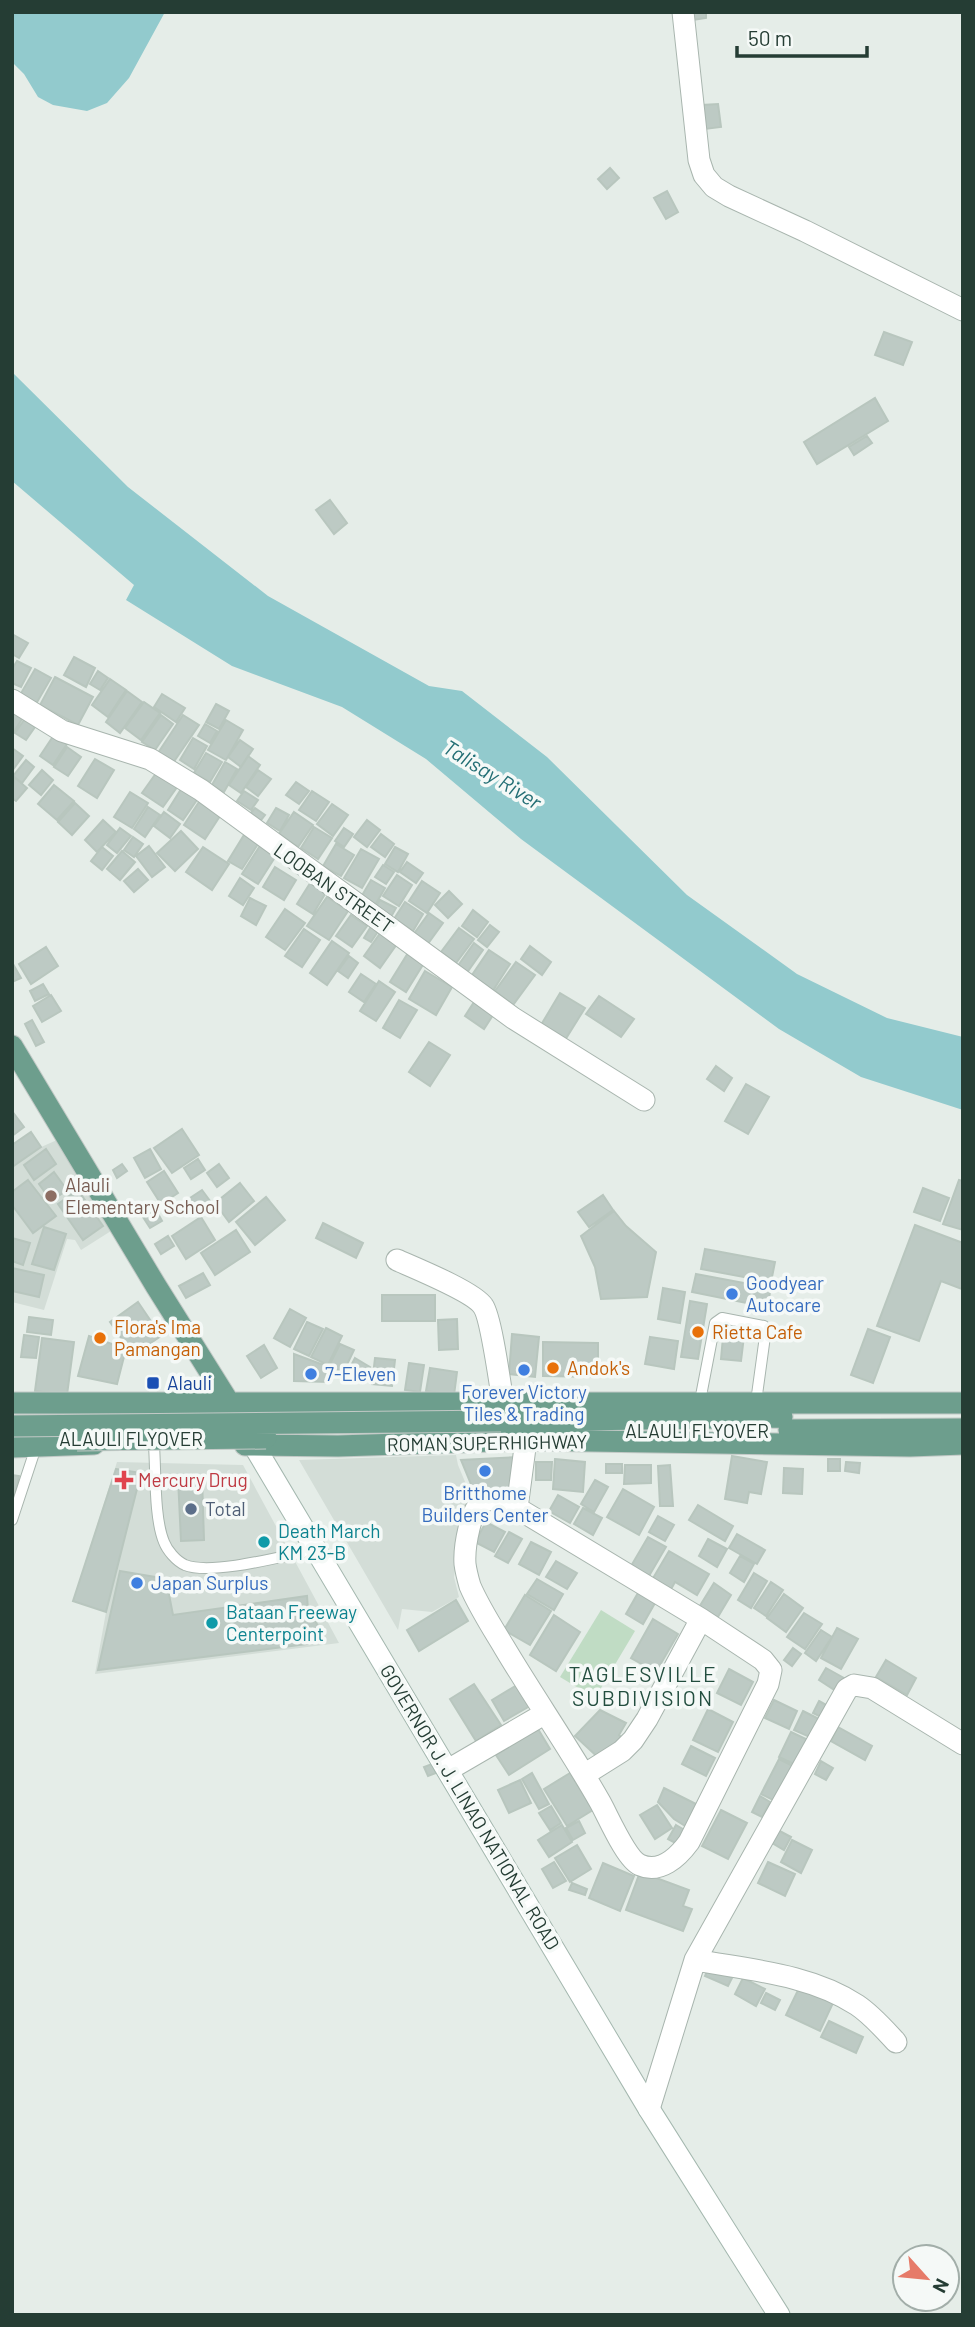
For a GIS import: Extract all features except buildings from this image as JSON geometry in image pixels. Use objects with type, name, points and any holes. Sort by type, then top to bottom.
[{"type":"main road","name":"GOVERNOR J. J. LINAO NATIONAL ROAD","points":[[12,1046],[253,1444]]},
{"type":"main road","name":"ROMAN SUPERHIGHWAY","points":[[12,1403],[230,1404],[501,1418],[700,1401],[963,1403]]},
{"type":"main road","name":"ALAULI FLYOVER","points":[[12,1426],[501,1418],[963,1418]]},
{"type":"main road","name":"ALAULI FLYOVER","points":[[12,1439],[168,1440],[501,1418],[963,1429]]},
{"type":"main road","name":"ROMAN SUPERHIGHWAY","points":[[12,1447],[91,1444],[338,1446],[526,1440],[910,1446],[963,1444]]},
{"type":"street","points":[[683,12],[698,160],[704,175],[714,187],[963,310]]},
{"type":"street","name":"LOOBAN STREET","points":[[12,700],[62,731],[150,759],[201,790],[513,1018],[644,1100]]},
{"type":"street","points":[[397,1260],[469,1295],[483,1305],[501,1418]]},
{"type":"street","points":[[517,1508],[526,1440]]},
{"type":"street","name":"GOVERNOR J. J. LINAO NATIONAL ROAD","points":[[253,1444],[649,2109],[779,2315]]},
{"type":"street","points":[[489,1499],[517,1508],[701,1619],[763,1660],[771,1670],[768,1684],[682,1852],[663,1865],[640,1866],[634,1861],[584,1774],[544,1714],[475,1599],[465,1563],[472,1518],[481,1501],[489,1499]]},
{"type":"street","points":[[584,1774],[622,1751],[634,1740],[701,1619]]},
{"type":"street","points":[[649,2109],[695,1960],[847,1689],[854,1685],[872,1688],[963,1744]]},
{"type":"street","points":[[448,1770],[544,1714]]},
{"type":"street","points":[[695,1960],[796,1979],[826,1989],[858,2006],[877,2021],[896,2042]]},
{"type":"lane","points":[[700,1401],[715,1323],[722,1318],[757,1323],[766,1329],[756,1402]]},
{"type":"lane","points":[[154,1446],[159,1521],[164,1542],[173,1555],[185,1565],[205,1568],[232,1566],[317,1549]]},
{"type":"lane","points":[[12,1520],[36,1447]]},
{"type":"shaded area","name":"Alauli Elementary School","points":[[57,1140],[111,1231],[81,1250],[75,1240],[67,1239],[44,1310],[12,1302],[12,1160]]},
{"type":"shaded area","points":[[456,1455],[473,1501],[464,1513],[454,1577],[459,1597],[432,1612],[402,1609],[398,1630],[299,1460]]},
{"type":"shaded area","points":[[117,1462],[243,1465],[339,1643],[95,1674],[106,1612],[73,1601]]},
{"type":"green space","points":[[601,1610],[635,1631],[595,1698],[560,1677]]},
{"type":"water","points":[[12,12],[165,12],[129,78],[107,103],[87,111],[53,105],[38,97],[24,74],[12,62]]},
{"type":"water","name":"Talisay River","points":[[12,372],[128,487],[268,596],[429,686],[462,691],[547,757],[687,895],[797,974],[887,1018],[963,1037],[963,1110],[861,1077],[779,1029],[521,839],[426,759],[342,707],[232,666],[126,600],[134,585],[12,481]]},
{"type":"place","name":"Alauli Elementary School","points":[[51,1196]]},
{"type":"place","name":"Goodyear Autocare","points":[[732,1294]]},
{"type":"place","name":"Rietta Cafe","points":[[698,1332]]},
{"type":"place","name":"Flora's Ima Pamangan","points":[[100,1338]]},
{"type":"place","name":"Andok's","points":[[553,1368]]},
{"type":"place","name":"Forever Victory Tiles & Trading","points":[[524,1370]]},
{"type":"place","name":"7-Eleven","points":[[311,1374]]},
{"type":"place","name":"Alauli","points":[[153,1383]]},
{"type":"place","name":"Britthome Builders Center","points":[[485,1471]]},
{"type":"place","name":"Mercury Drug","points":[[124,1480]]},
{"type":"place","name":"Total","points":[[191,1509]]},
{"type":"place","name":"Death March KM 23-B","points":[[264,1542]]},
{"type":"place","name":"Japan Surplus","points":[[137,1583]]},
{"type":"place","name":"Bataan Freeway Centerpoint","points":[[212,1623]]},
{"type":"district","name":"TAGLESVILLE SUBDIVISION","points":[[643,1687]]}]
